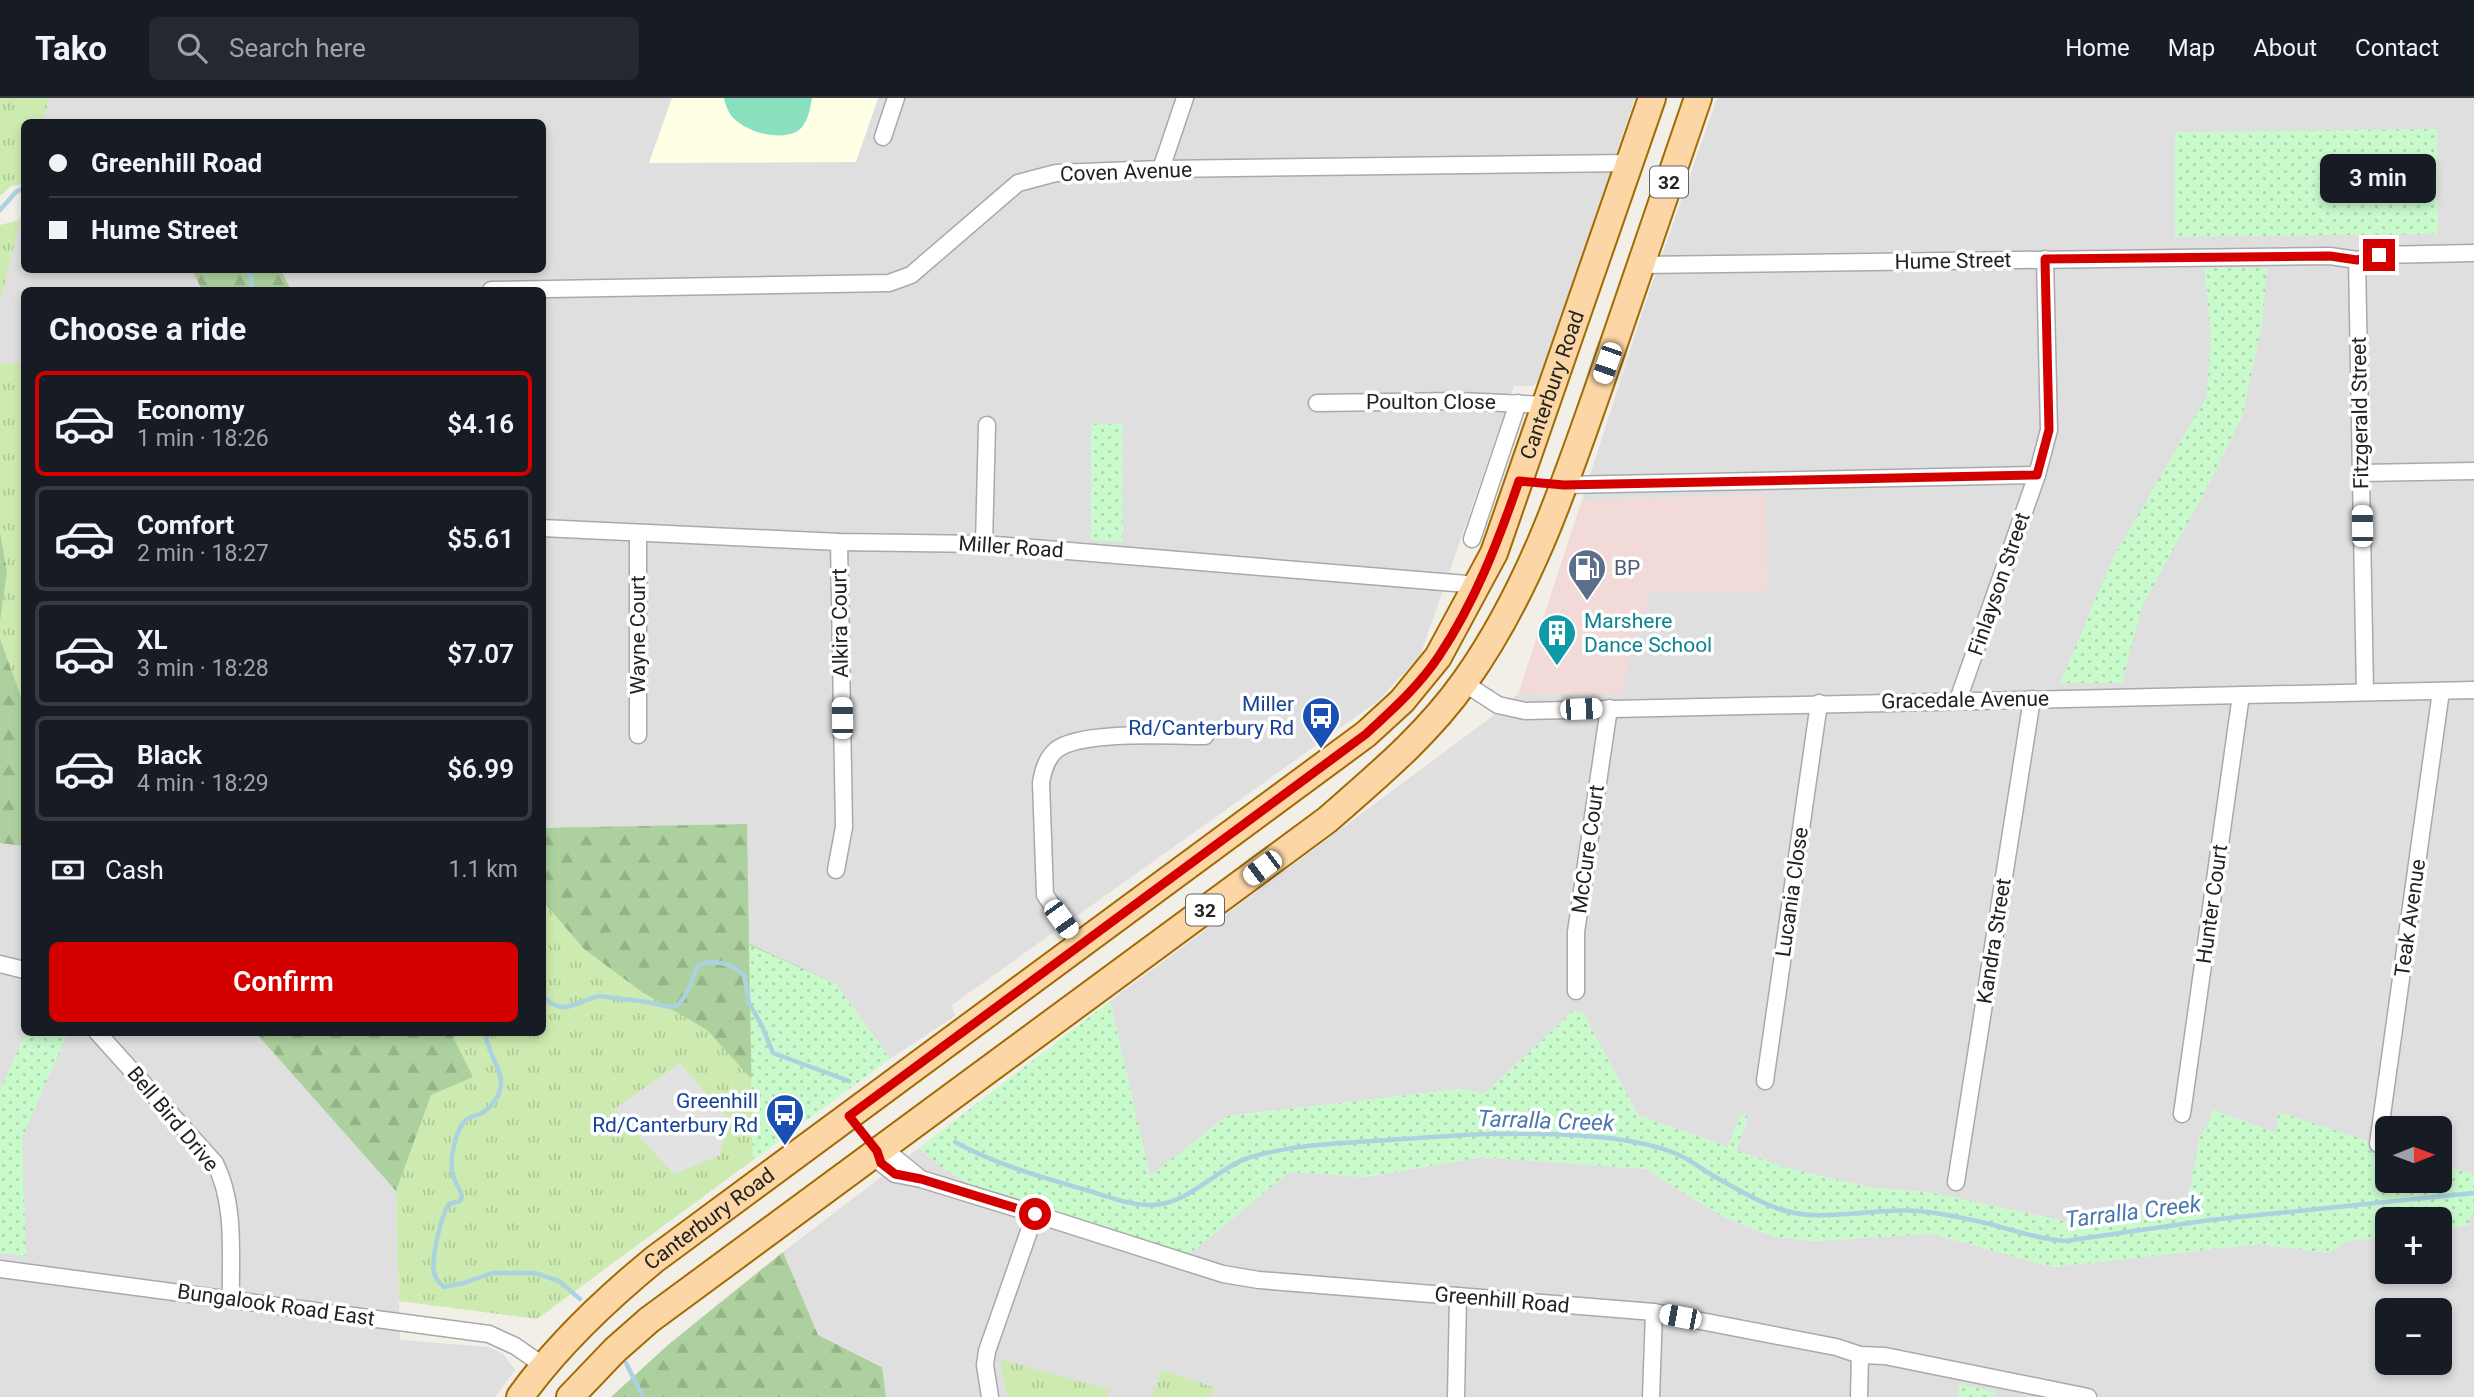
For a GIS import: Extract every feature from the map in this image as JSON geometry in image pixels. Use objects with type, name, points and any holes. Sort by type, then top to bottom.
[{"type":"main road","name":"Canterbury Road","points":[[520,1397],[544,1366],[591,1316],[636,1275],[1366,734],[1402,701],[1438,657],[1494,553],[1652,98]]},
{"type":"main road","name":"Canterbury Road","points":[[570,1397],[615,1350],[649,1320],[1327,820],[1401,755],[1464,683],[1521,590],[1564,485],[1698,98]]},
{"type":"main road","points":[[1601,247],[1641,265]]},
{"type":"main road","points":[[1519,481],[1564,485]]},
{"type":"main road","points":[[1080,945],[1110,980]]},
{"type":"main road","points":[[849,1116],[877,1151]]},
{"type":"street","points":[[883,137],[896,98]]},
{"type":"street","points":[[1161,169],[1185,98]]},
{"type":"street","name":"Coven Avenue","points":[[546,289],[889,283],[911,275],[1018,183],[1056,173],[1161,169],[1630,163]]},
{"type":"street","name":"Hume Street","points":[[1641,265],[2330,256],[2357,260],[2379,255],[2474,253]]},
{"type":"street","name":"Finlayson Street","points":[[1958,700],[2037,475],[2049,430],[2045,259]]},
{"type":"street","name":"Fitzgerald Street","points":[[2357,260],[2365,692]]},
{"type":"street","name":"Poulton Close","points":[[1317,403],[1458,401],[1546,405]]},
{"type":"street","points":[[1472,539],[1518,403]]},
{"type":"street","points":[[984,544],[986,425]]},
{"type":"street","points":[[2361,473],[2474,471]]},
{"type":"street","points":[[1564,485],[2037,475]]},
{"type":"street","name":"Miller Road","points":[[546,528],[839,542],[984,544],[1479,585]]},
{"type":"street","name":"Wayne Court","points":[[638,534],[638,735]]},
{"type":"street","name":"Alkira Court","points":[[836,870],[844,827],[839,542]]},
{"type":"street","name":"Gracedale Avenue","points":[[1464,683],[1498,705],[1525,711],[2474,690]]},
{"type":"street","name":"Teak Avenue","points":[[2382,1116],[2441,691]]},
{"type":"street","name":"Hunter Court","points":[[2182,1114],[2241,695]]},
{"type":"street","name":"Kandra Street","points":[[1956,1182],[2032,699]]},
{"type":"street","name":"Lucania Close","points":[[1765,1081],[1819,703]]},
{"type":"street","name":"McCure Court","points":[[1576,991],[1576,932],[1609,708]]},
{"type":"street","points":[[1080,945],[1050,904],[1043,886],[1041,783],[1048,759],[1066,744],[1090,738],[1205,736]]},
{"type":"street","points":[[0,964],[21,969]]},
{"type":"street","name":"Bell Bird Drive","points":[[101,1036],[215,1163],[228,1196],[230,1212],[231,1299]]},
{"type":"street","name":"Greenhill Road","points":[[877,1151],[881,1163],[895,1174],[921,1179],[1223,1274],[1259,1280],[1654,1312],[1836,1347],[1860,1355],[1897,1358],[2088,1397]]},
{"type":"street","points":[[990,1397],[985,1365],[987,1351],[1035,1214]]},
{"type":"street","name":"Bungalook Road East","points":[[0,1269],[489,1334],[515,1346],[544,1366]]},
{"type":"street","points":[[1456,1397],[1458,1296]]},
{"type":"street","points":[[1651,1397],[1654,1312]]},
{"type":"street","points":[[1859,1397],[1860,1355]]},
{"type":"shaded area","points":[[49,98],[1635,98],[1541,380],[1533,386],[1514,386],[1420,656],[1378,701],[952,1005],[955,1016],[890,1059],[835,983],[749,944],[747,824],[546,828],[546,287],[21,287],[21,363],[0,363],[0,302],[21,213],[21,273],[546,273],[546,119],[44,119]]},
{"type":"shaded area","points":[[672,98],[878,98],[856,162],[649,163]]},
{"type":"shaded area","points":[[1717,98],[2474,98],[2474,1175],[2452,1168],[2452,1116],[2375,1116],[2375,1143],[2279,1113],[2276,1133],[2213,1110],[2209,1124],[2200,1136],[2187,1209],[2072,1223],[1933,1193],[1868,1187],[1783,1167],[1736,1150],[1748,1118],[1741,1115],[1728,1147],[1638,1115],[1583,1013],[1573,1011],[1485,1094],[1460,1089],[1227,1116],[1150,1177],[1110,1001],[1490,718],[1518,694],[1620,693],[1650,592],[1766,495],[1582,500],[1646,301]]},
{"type":"shaded area","points":[[1766,495],[1767,591],[1651,592],[1620,693],[1518,694],[1582,500]]},
{"type":"shaded area","points":[[0,843],[21,846],[21,1036],[259,1036],[396,1191],[400,1340],[489,1347],[503,1354],[515,1370],[495,1397],[0,1397]]},
{"type":"shaded area","points":[[680,1063],[728,1119],[720,1155],[674,1174],[613,1110]]},
{"type":"shaded area","points":[[919,1148],[970,1185],[1187,1256],[1289,1172],[1366,1177],[1482,1157],[1646,1169],[1723,1217],[1775,1237],[1812,1241],[1933,1234],[2052,1267],[2259,1244],[2328,1253],[2347,1241],[2375,1238],[2375,1284],[2452,1284],[2452,1227],[2469,1225],[2469,1216],[2474,1216],[2474,1397],[886,1397],[882,1366],[818,1335],[783,1252]]},
{"type":"green space","points":[[0,98],[49,98],[44,119],[21,119],[21,184],[11,186],[0,196]]},
{"type":"green space","points":[[724,98],[812,98],[803,126],[788,135],[769,135],[751,130],[735,120]]},
{"type":"green space","points":[[2437,129],[2438,234],[2175,237],[2175,132]]},
{"type":"green space","points":[[20,220],[0,302],[0,225]]},
{"type":"green space","points":[[2204,268],[2267,268],[2263,320],[2242,417],[2207,488],[2142,606],[2122,683],[2060,683],[2112,560],[2207,396],[2211,331]]},
{"type":"green space","points":[[194,273],[282,273],[290,287],[200,287]]},
{"type":"green space","points":[[0,363],[21,363],[21,846],[0,843]]},
{"type":"green space","points":[[1091,424],[1122,424],[1123,542],[1091,540]]},
{"type":"green space","points":[[0,532],[7,572],[0,621]]},
{"type":"green space","points":[[0,639],[21,697],[21,846],[0,843]]},
{"type":"green space","points":[[747,824],[753,1160],[537,1319],[399,1301],[396,1191],[259,1036],[546,1036],[546,828]]},
{"type":"green space","points":[[747,824],[749,944],[835,983],[814,1054],[775,1105],[707,1030],[642,992],[584,949],[546,905],[546,828]]},
{"type":"green space","points":[[749,945],[835,983],[890,1059],[753,1160]]},
{"type":"green space","points":[[1110,1001],[1150,1176],[1227,1116],[1460,1089],[1485,1094],[1573,1011],[1583,1013],[1638,1115],[1728,1147],[1741,1114],[1748,1117],[1736,1150],[1783,1167],[1868,1187],[1933,1193],[2072,1223],[2186,1209],[2200,1136],[2209,1124],[2212,1110],[2276,1133],[2278,1112],[2375,1143],[2375,1194],[2452,1194],[2452,1168],[2474,1175],[2474,1216],[2470,1217],[2469,1225],[2452,1227],[2452,1207],[2375,1207],[2375,1238],[2347,1241],[2329,1253],[2259,1244],[2052,1267],[1933,1234],[1812,1241],[1775,1237],[1723,1217],[1646,1169],[1482,1157],[1366,1177],[1289,1172],[1187,1256],[970,1185],[941,1167],[919,1148]]},
{"type":"green space","points":[[25,1036],[67,1036],[22,1138],[26,1256],[0,1253],[0,1090]]},
{"type":"green space","points":[[259,1036],[452,1036],[473,1077],[431,1095],[396,1191]]},
{"type":"green space","points":[[783,1252],[818,1335],[882,1367],[886,1397],[611,1397],[669,1344]]},
{"type":"green space","points":[[1000,1359],[1109,1390],[1107,1397],[1007,1397]]},
{"type":"green space","points":[[1162,1370],[1215,1388],[1209,1397],[1152,1397]]},
{"type":"green space","points":[[1959,1384],[1996,1392],[1990,1397],[1959,1397]]},
{"type":"waterway","points":[[0,210],[21,190]]},
{"type":"waterway","points":[[249,273],[252,287]]},
{"type":"waterway","points":[[546,1000],[564,1007],[599,996],[670,1007],[678,1005],[687,993],[697,967],[709,962],[722,963],[744,975],[749,1003],[773,1053],[849,1081]]},
{"type":"waterway","points":[[486,1036],[501,1078],[500,1089],[491,1105],[484,1112],[466,1120],[456,1137],[452,1172],[462,1197],[460,1201],[449,1204],[443,1218],[435,1247],[435,1274],[444,1287],[492,1273],[535,1273],[559,1281],[580,1299]]},
{"type":"waterway","name":"Tarralla Creek","points":[[955,1142],[1003,1164],[1036,1175],[1119,1200],[1153,1205],[1167,1203],[1191,1192],[1238,1162],[1285,1149],[1476,1134],[1609,1138],[1677,1154],[1753,1198],[1796,1213],[1830,1215],[1918,1211],[2065,1241],[2210,1220],[2474,1193]]},
{"type":"waterway","points":[[626,1363],[643,1397]]},
{"type":"place","name":"BP","points":[[1587,602]]},
{"type":"place","name":"Marshere Dance School","points":[[1557,667]]},
{"type":"place","name":"Miller Rd/Canterbury Rd","points":[[1321,750]]},
{"type":"place","name":"Greenhill Rd/Canterbury Rd","points":[[785,1147]]},
{"type":"route","points":[[1035,1214],[921,1179],[895,1174],[881,1163],[877,1151],[849,1116],[1366,734],[1402,701],[1438,657],[1479,585],[1494,553],[1519,481],[1564,485],[2037,475],[2049,430],[2045,259],[2330,256],[2357,260],[2379,255]]}]
